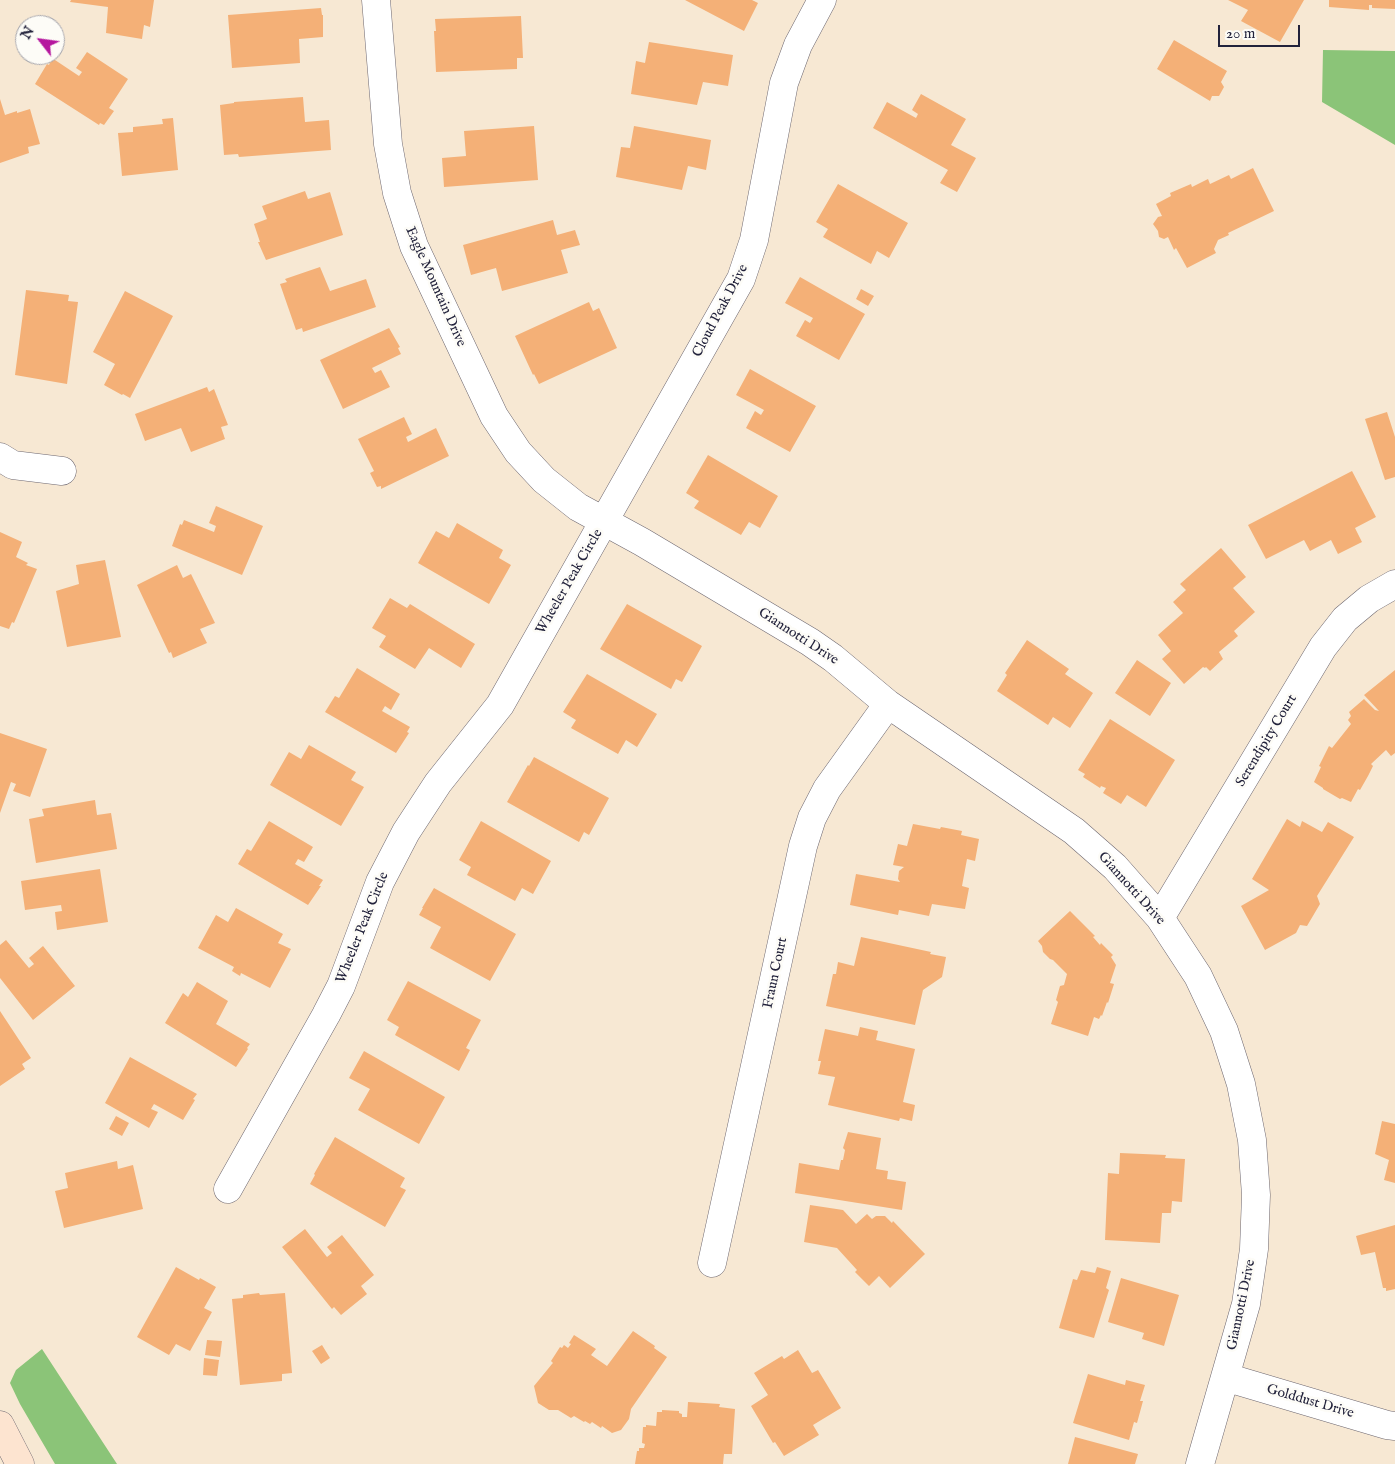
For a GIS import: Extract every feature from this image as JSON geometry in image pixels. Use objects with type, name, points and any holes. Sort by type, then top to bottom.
[{"type":"main road","points":[[0,1425],[20,1464]]},
{"type":"street","name":"Eagle Mountain Drive","points":[[376,0],[388,144],[397,193],[414,246],[494,416],[518,452],[544,480],[578,507],[605,522]]},
{"type":"street","name":"Cloud Peak Drive","points":[[605,522],[741,279],[754,240],[784,83],[798,45],[822,0]]},
{"type":"street","points":[[0,457],[12,465],[62,471]]},
{"type":"street","name":"Giannotti Drive","points":[[605,522],[810,642],[833,658],[888,704],[1074,831],[1115,867],[1160,918],[1198,976],[1224,1032],[1241,1084],[1252,1140],[1256,1196],[1254,1249],[1246,1304],[1200,1464]]},
{"type":"street","name":"Wheeler Peak Circle","points":[[228,1189],[341,986],[380,882],[406,832],[438,783],[500,705],[605,522]]},
{"type":"street","name":"Serendipity Court","points":[[1160,918],[1323,647],[1345,619],[1368,599],[1395,584]]},
{"type":"street","name":"Fraun Court","points":[[712,1263],[804,846],[812,818],[827,789],[888,704]]},
{"type":"street","name":"Golddust Drive","points":[[1225,1377],[1395,1426]]},
{"type":"green space","points":[[1323,50],[1395,51],[1395,145],[1322,102]]},
{"type":"green space","points":[[42,1349],[117,1464],[55,1464],[10,1383],[16,1370]]},
{"type":"building","points":[[71,0],[154,0],[150,27],[144,25],[142,39],[106,33],[108,7],[70,2]]},
{"type":"building","points":[[685,0],[752,0],[758,3],[744,31]]},
{"type":"building","points":[[1228,0],[1304,0],[1280,42],[1241,21],[1248,10]]},
{"type":"building","points":[[1329,0],[1395,0],[1395,9],[1372,8],[1372,5],[1369,5],[1369,10],[1329,7]]},
{"type":"building","points":[[321,8],[323,15],[323,37],[299,39],[300,63],[232,68],[228,15]]},
{"type":"building","points":[[521,16],[523,58],[517,58],[517,69],[436,72],[435,19]]},
{"type":"building","points":[[1174,40],[1227,71],[1221,82],[1224,87],[1219,96],[1212,96],[1210,101],[1157,69]]},
{"type":"building","points":[[649,42],[733,55],[728,86],[703,82],[697,105],[631,94],[636,61],[645,63]]},
{"type":"building","points":[[87,52],[128,79],[109,108],[114,111],[104,125],[100,123],[99,125],[35,84],[46,65],[62,65],[79,76],[82,72],[76,68]]},
{"type":"building","points":[[921,94],[966,119],[951,145],[976,158],[957,192],[940,183],[948,170],[873,128],[887,102],[916,118],[918,114],[912,110]]},
{"type":"building","points":[[303,97],[305,122],[329,120],[331,150],[239,157],[238,154],[224,155],[220,105],[234,102]]},
{"type":"building","points":[[0,99],[5,115],[30,109],[40,144],[28,147],[29,153],[0,163]]},
{"type":"building","points":[[173,118],[178,170],[122,176],[118,133],[133,132],[133,127],[163,124],[162,119]]},
{"type":"building","points":[[534,126],[538,180],[444,187],[442,158],[466,156],[464,131]]},
{"type":"building","points":[[634,126],[711,140],[706,170],[688,166],[682,190],[616,177],[621,147],[630,148]]},
{"type":"building","points":[[1253,168],[1274,211],[1228,233],[1229,235],[1218,240],[1214,249],[1216,253],[1187,268],[1176,248],[1174,250],[1168,237],[1164,239],[1159,237],[1158,231],[1153,224],[1158,217],[1162,216],[1156,204],[1171,196],[1170,193],[1191,184],[1192,187],[1208,179],[1210,184],[1229,175],[1231,179]]},
{"type":"building","points":[[838,184],[908,223],[889,258],[877,251],[871,264],[823,237],[828,229],[816,222]]},
{"type":"building","points":[[305,191],[308,199],[330,192],[343,235],[266,260],[258,242],[260,242],[254,224],[267,219],[262,206]]},
{"type":"building","points":[[553,220],[557,235],[575,230],[580,245],[561,250],[568,273],[502,291],[496,268],[471,275],[463,245]]},
{"type":"building","points":[[320,267],[330,291],[366,279],[376,307],[303,332],[302,328],[296,330],[280,284],[287,282],[285,279]]},
{"type":"building","points":[[800,277],[865,314],[839,360],[796,336],[805,320],[810,323],[813,318],[785,303]]},
{"type":"building","points":[[861,289],[874,296],[868,306],[856,299]]},
{"type":"building","points":[[26,290],[69,295],[68,301],[78,302],[67,384],[15,375]]},
{"type":"building","points":[[125,291],[173,316],[130,398],[104,385],[115,364],[93,352]]},
{"type":"building","points":[[589,302],[593,311],[599,308],[617,348],[539,384],[515,336]]},
{"type":"building","points":[[389,328],[400,347],[398,348],[401,354],[372,368],[375,373],[381,370],[390,387],[343,409],[320,360]]},
{"type":"building","points":[[750,369],[816,406],[790,452],[746,428],[755,411],[761,415],[764,410],[736,395]]},
{"type":"building","points":[[207,387],[209,392],[214,389],[228,425],[221,427],[225,439],[191,452],[181,428],[145,441],[135,414]]},
{"type":"building","points":[[1387,412],[1395,437],[1395,477],[1385,480],[1365,419]]},
{"type":"building","points":[[404,417],[412,434],[406,437],[408,442],[436,428],[449,456],[381,489],[381,486],[377,487],[370,473],[374,471],[358,439]]},
{"type":"building","points":[[708,455],[778,496],[760,528],[749,522],[741,535],[694,508],[699,501],[686,493]]},
{"type":"building","points":[[1352,471],[1376,517],[1355,528],[1362,542],[1338,554],[1331,540],[1310,551],[1304,540],[1266,559],[1248,525]]},
{"type":"building","points":[[216,506],[263,526],[242,575],[172,546],[180,524],[182,525],[184,520],[214,532],[216,526],[209,523]]},
{"type":"building","points":[[457,523],[503,550],[499,558],[511,565],[489,604],[418,563],[436,531],[449,538]]},
{"type":"building","points":[[0,532],[22,542],[16,557],[28,563],[26,565],[37,569],[14,623],[12,622],[9,629],[0,626]]},
{"type":"building","points":[[1221,548],[1246,577],[1233,588],[1255,612],[1234,631],[1238,636],[1219,652],[1223,659],[1210,671],[1203,667],[1184,684],[1162,659],[1171,651],[1158,635],[1183,613],[1173,602],[1186,590],[1180,584]]},
{"type":"building","points":[[105,560],[121,637],[67,647],[56,591],[79,584],[76,565]]},
{"type":"building","points":[[177,565],[183,578],[191,574],[215,623],[200,629],[207,643],[173,658],[137,585]]},
{"type":"building","points":[[390,598],[407,608],[410,604],[475,644],[461,668],[429,648],[415,669],[379,647],[386,636],[372,628]]},
{"type":"building","points":[[627,604],[702,646],[682,682],[676,679],[671,689],[600,649]]},
{"type":"building","points":[[1027,640],[1069,669],[1065,674],[1093,693],[1070,728],[1053,717],[1048,725],[997,691],[1007,675],[1005,673]]},
{"type":"building","points":[[1137,660],[1171,683],[1150,716],[1115,693]]},
{"type":"building","points":[[357,668],[400,694],[391,710],[385,706],[382,711],[410,727],[407,732],[409,733],[396,753],[325,712],[335,696],[339,698]]},
{"type":"building","points":[[1395,670],[1395,753],[1391,756],[1386,750],[1371,764],[1373,766],[1368,776],[1351,802],[1340,799],[1314,782],[1321,767],[1319,766],[1329,746],[1332,748],[1351,724],[1348,720],[1351,716],[1349,712],[1364,699],[1375,710],[1379,711],[1364,695]]},
{"type":"building","points":[[587,674],[657,714],[637,747],[626,740],[618,754],[571,728],[576,720],[563,712]]},
{"type":"building","points":[[1110,719],[1175,760],[1146,807],[1127,795],[1121,804],[1103,793],[1106,788],[1101,786],[1100,788],[1083,777],[1085,774],[1078,770]]},
{"type":"building","points":[[0,733],[47,749],[30,797],[13,791],[16,784],[11,782],[0,813]]},
{"type":"building","points":[[309,745],[356,772],[351,780],[364,787],[341,826],[270,785],[289,752],[301,759]]},
{"type":"building","points":[[534,757],[609,798],[589,835],[584,832],[579,842],[507,802]]},
{"type":"building","points":[[95,800],[97,815],[111,813],[117,849],[36,863],[29,819],[44,816],[42,809]]},
{"type":"building","points":[[1287,819],[1300,827],[1302,821],[1322,832],[1328,822],[1354,837],[1317,896],[1320,904],[1307,926],[1300,925],[1296,933],[1265,950],[1241,906],[1269,890],[1252,879]]},
{"type":"building","points":[[269,821],[313,847],[304,862],[298,859],[295,864],[323,880],[308,905],[238,864],[247,849],[251,851]]},
{"type":"building","points":[[481,821],[551,861],[533,894],[522,888],[515,901],[467,875],[471,867],[459,860]]},
{"type":"building","points":[[913,824],[962,831],[961,835],[979,839],[975,861],[967,859],[962,886],[969,888],[965,909],[932,904],[929,916],[899,910],[898,915],[850,905],[856,874],[900,882],[898,879],[899,871],[904,867],[893,865],[898,844],[907,846]]},
{"type":"building","points":[[100,869],[108,922],[57,930],[55,912],[62,911],[61,905],[25,910],[21,881]]},
{"type":"building","points":[[434,888],[516,934],[490,981],[430,948],[441,927],[419,915]]},
{"type":"building","points":[[236,908],[283,934],[278,943],[291,949],[270,988],[241,973],[240,976],[232,971],[234,967],[198,948],[216,915],[228,922]]},
{"type":"building","points":[[1070,911],[1095,936],[1093,937],[1100,945],[1101,943],[1113,955],[1111,957],[1116,965],[1110,983],[1114,984],[1108,1003],[1099,1019],[1094,1017],[1088,1036],[1051,1024],[1058,1002],[1056,1000],[1060,986],[1064,985],[1067,974],[1043,952],[1042,946],[1038,941]]},
{"type":"building","points":[[861,937],[946,957],[942,977],[923,990],[915,1025],[826,1006],[833,974],[836,974],[838,962],[854,966]]},
{"type":"building","points":[[6,940],[29,968],[34,964],[29,958],[43,946],[75,986],[33,1020],[0,978],[0,945]]},
{"type":"building","points":[[408,981],[481,1020],[466,1048],[470,1050],[459,1071],[395,1035],[399,1027],[387,1020]]},
{"type":"building","points":[[197,982],[228,1001],[216,1024],[250,1044],[236,1067],[165,1023],[183,993],[188,997]]},
{"type":"building","points":[[0,1011],[31,1058],[22,1064],[25,1069],[0,1086]]},
{"type":"building","points":[[860,1027],[878,1031],[876,1040],[915,1049],[903,1102],[915,1105],[912,1121],[900,1118],[899,1121],[828,1105],[835,1077],[818,1074],[821,1061],[818,1061],[825,1029],[858,1036]]},
{"type":"building","points":[[364,1051],[445,1097],[419,1144],[358,1110],[370,1089],[349,1078]]},
{"type":"building","points":[[130,1057],[197,1094],[183,1120],[154,1104],[151,1109],[158,1112],[149,1128],[105,1103]]},
{"type":"building","points":[[116,1116],[129,1123],[122,1136],[109,1129]]},
{"type":"building","points":[[1382,1121],[1395,1124],[1395,1183],[1384,1180],[1389,1160],[1375,1154]]},
{"type":"building","points":[[848,1132],[881,1138],[876,1169],[888,1171],[887,1179],[906,1182],[902,1210],[795,1193],[799,1163],[839,1170],[841,1160],[843,1160],[845,1150],[843,1148]]},
{"type":"building","points":[[335,1137],[405,1178],[400,1187],[406,1190],[385,1227],[310,1184]]},
{"type":"building","points":[[1120,1153],[1166,1155],[1165,1158],[1185,1159],[1182,1202],[1172,1201],[1171,1213],[1162,1213],[1160,1243],[1105,1240],[1108,1173],[1119,1174]]},
{"type":"building","points":[[117,1161],[118,1169],[133,1165],[143,1209],[64,1228],[55,1191],[68,1188],[65,1173]]},
{"type":"building","points":[[810,1205],[843,1210],[856,1224],[867,1214],[872,1219],[876,1216],[885,1216],[892,1223],[893,1221],[925,1254],[890,1288],[879,1276],[869,1286],[855,1272],[857,1270],[837,1248],[804,1242]]},
{"type":"building","points":[[1395,1225],[1395,1289],[1386,1291],[1386,1288],[1383,1288],[1375,1252],[1361,1255],[1356,1236]]},
{"type":"building","points":[[305,1229],[327,1257],[332,1253],[327,1247],[342,1235],[374,1275],[361,1286],[367,1294],[341,1315],[334,1307],[332,1309],[282,1247]]},
{"type":"building","points":[[176,1267],[216,1287],[204,1308],[212,1312],[190,1351],[176,1344],[169,1355],[137,1337]]},
{"type":"building","points":[[1097,1267],[1111,1271],[1106,1288],[1109,1290],[1094,1338],[1059,1328],[1073,1279],[1077,1280],[1081,1270],[1095,1273]]},
{"type":"building","points":[[1121,1278],[1179,1295],[1164,1346],[1142,1339],[1144,1333],[1108,1322]]},
{"type":"building","points":[[259,1293],[260,1295],[285,1293],[292,1373],[282,1374],[282,1381],[240,1385],[232,1299],[243,1298],[243,1295]]},
{"type":"building","points":[[633,1331],[667,1357],[631,1409],[629,1419],[621,1430],[612,1433],[602,1426],[601,1428],[592,1422],[590,1424],[584,1422],[574,1416],[571,1418],[558,1410],[549,1410],[538,1403],[534,1386],[553,1363],[551,1361],[560,1347],[562,1348],[564,1345],[568,1348],[574,1335],[596,1349],[591,1355],[607,1366]]},
{"type":"building","points":[[207,1340],[222,1341],[220,1357],[205,1355]]},
{"type":"building","points":[[322,1345],[330,1358],[321,1364],[312,1351]]},
{"type":"building","points":[[798,1350],[812,1373],[818,1370],[841,1408],[813,1425],[819,1435],[784,1456],[775,1442],[773,1443],[751,1406],[768,1395],[754,1373],[782,1356],[784,1359]]},
{"type":"building","points":[[204,1358],[219,1360],[217,1376],[203,1375]]},
{"type":"building","points":[[1088,1374],[1125,1385],[1126,1380],[1145,1385],[1140,1401],[1143,1401],[1137,1423],[1134,1422],[1129,1440],[1073,1423]]},
{"type":"building","points":[[688,1402],[720,1404],[719,1407],[735,1409],[732,1454],[724,1454],[723,1464],[635,1464],[637,1451],[639,1451],[639,1448],[644,1448],[645,1444],[642,1443],[643,1427],[646,1427],[646,1425],[656,1426],[657,1412],[662,1412],[662,1410],[679,1411],[682,1417],[687,1417]]},
{"type":"building","points":[[1075,1437],[1138,1454],[1135,1464],[1068,1464]]}]
